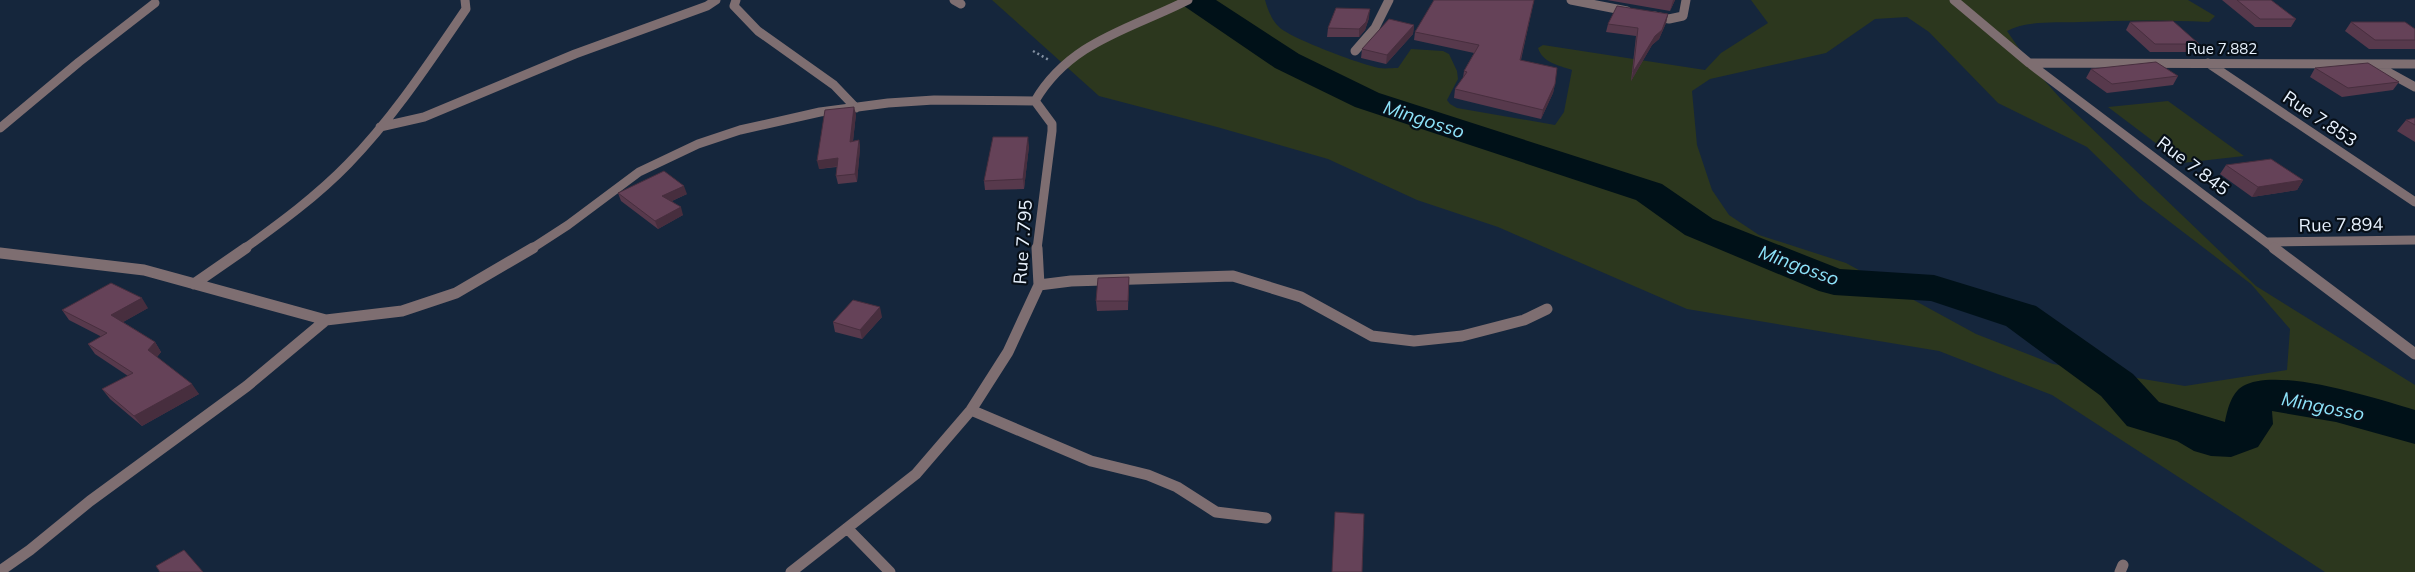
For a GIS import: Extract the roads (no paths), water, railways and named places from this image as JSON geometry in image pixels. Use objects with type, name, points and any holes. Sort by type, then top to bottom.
[{"type":"street","points":[[194,284],[272,229],[327,184],[380,127],[466,9],[465,0]]},
{"type":"street","points":[[380,127],[424,116],[575,54],[707,6],[716,0]]},
{"type":"street","points":[[736,0],[734,6],[758,31],[834,85],[856,108]]},
{"type":"street","points":[[0,253],[116,264],[326,320],[402,311],[456,293],[568,225],[639,172],[698,144],[740,130],[820,112],[934,100],[1035,101],[1040,88],[1056,71],[1101,40],[1141,19],[1188,0]]},
{"type":"street","points":[[1355,51],[1374,32],[1382,20],[1388,0]]},
{"type":"street","points":[[1572,0],[1640,13]]},
{"type":"street","points":[[1650,15],[1678,19],[1683,16],[1686,0]]},
{"type":"street","name":"Rue 7.845","points":[[1954,0],[2029,63],[2415,354]]},
{"type":"street","points":[[0,128],[155,3]]},
{"type":"street","name":"Rue 7.882","points":[[2029,63],[2415,64]]},
{"type":"street","name":"Rue 7.853","points":[[2207,63],[2415,202]]},
{"type":"street","points":[[2374,64],[2415,87]]},
{"type":"street","name":"Rue 7.795","points":[[791,572],[916,474],[971,410],[1008,352],[1039,285],[1036,258],[1052,124],[1035,101]]},
{"type":"street","name":"Rue 7.894","points":[[2268,242],[2415,240]]},
{"type":"street","points":[[1039,285],[1071,281],[1233,276],[1264,284],[1300,297],[1372,336],[1414,341],[1462,336],[1524,320],[1548,309]]},
{"type":"street","points":[[0,571],[30,550],[90,501],[247,386],[326,320]]},
{"type":"street","points":[[971,410],[1091,460],[1148,475],[1169,484],[1216,512],[1227,515],[1266,518]]},
{"type":"street","points":[[847,528],[890,572]]},
{"type":"waterway","name":"Mingosso","points":[[1195,0],[1287,61],[1367,100],[1649,192],[1699,227],[1834,282],[1934,288],[2021,316],[2117,385],[2143,414],[2193,429],[2211,439],[2231,440],[2241,435],[2250,424],[2249,413],[2254,403],[2260,397],[2271,395],[2289,396],[2336,405],[2415,427]]}]
